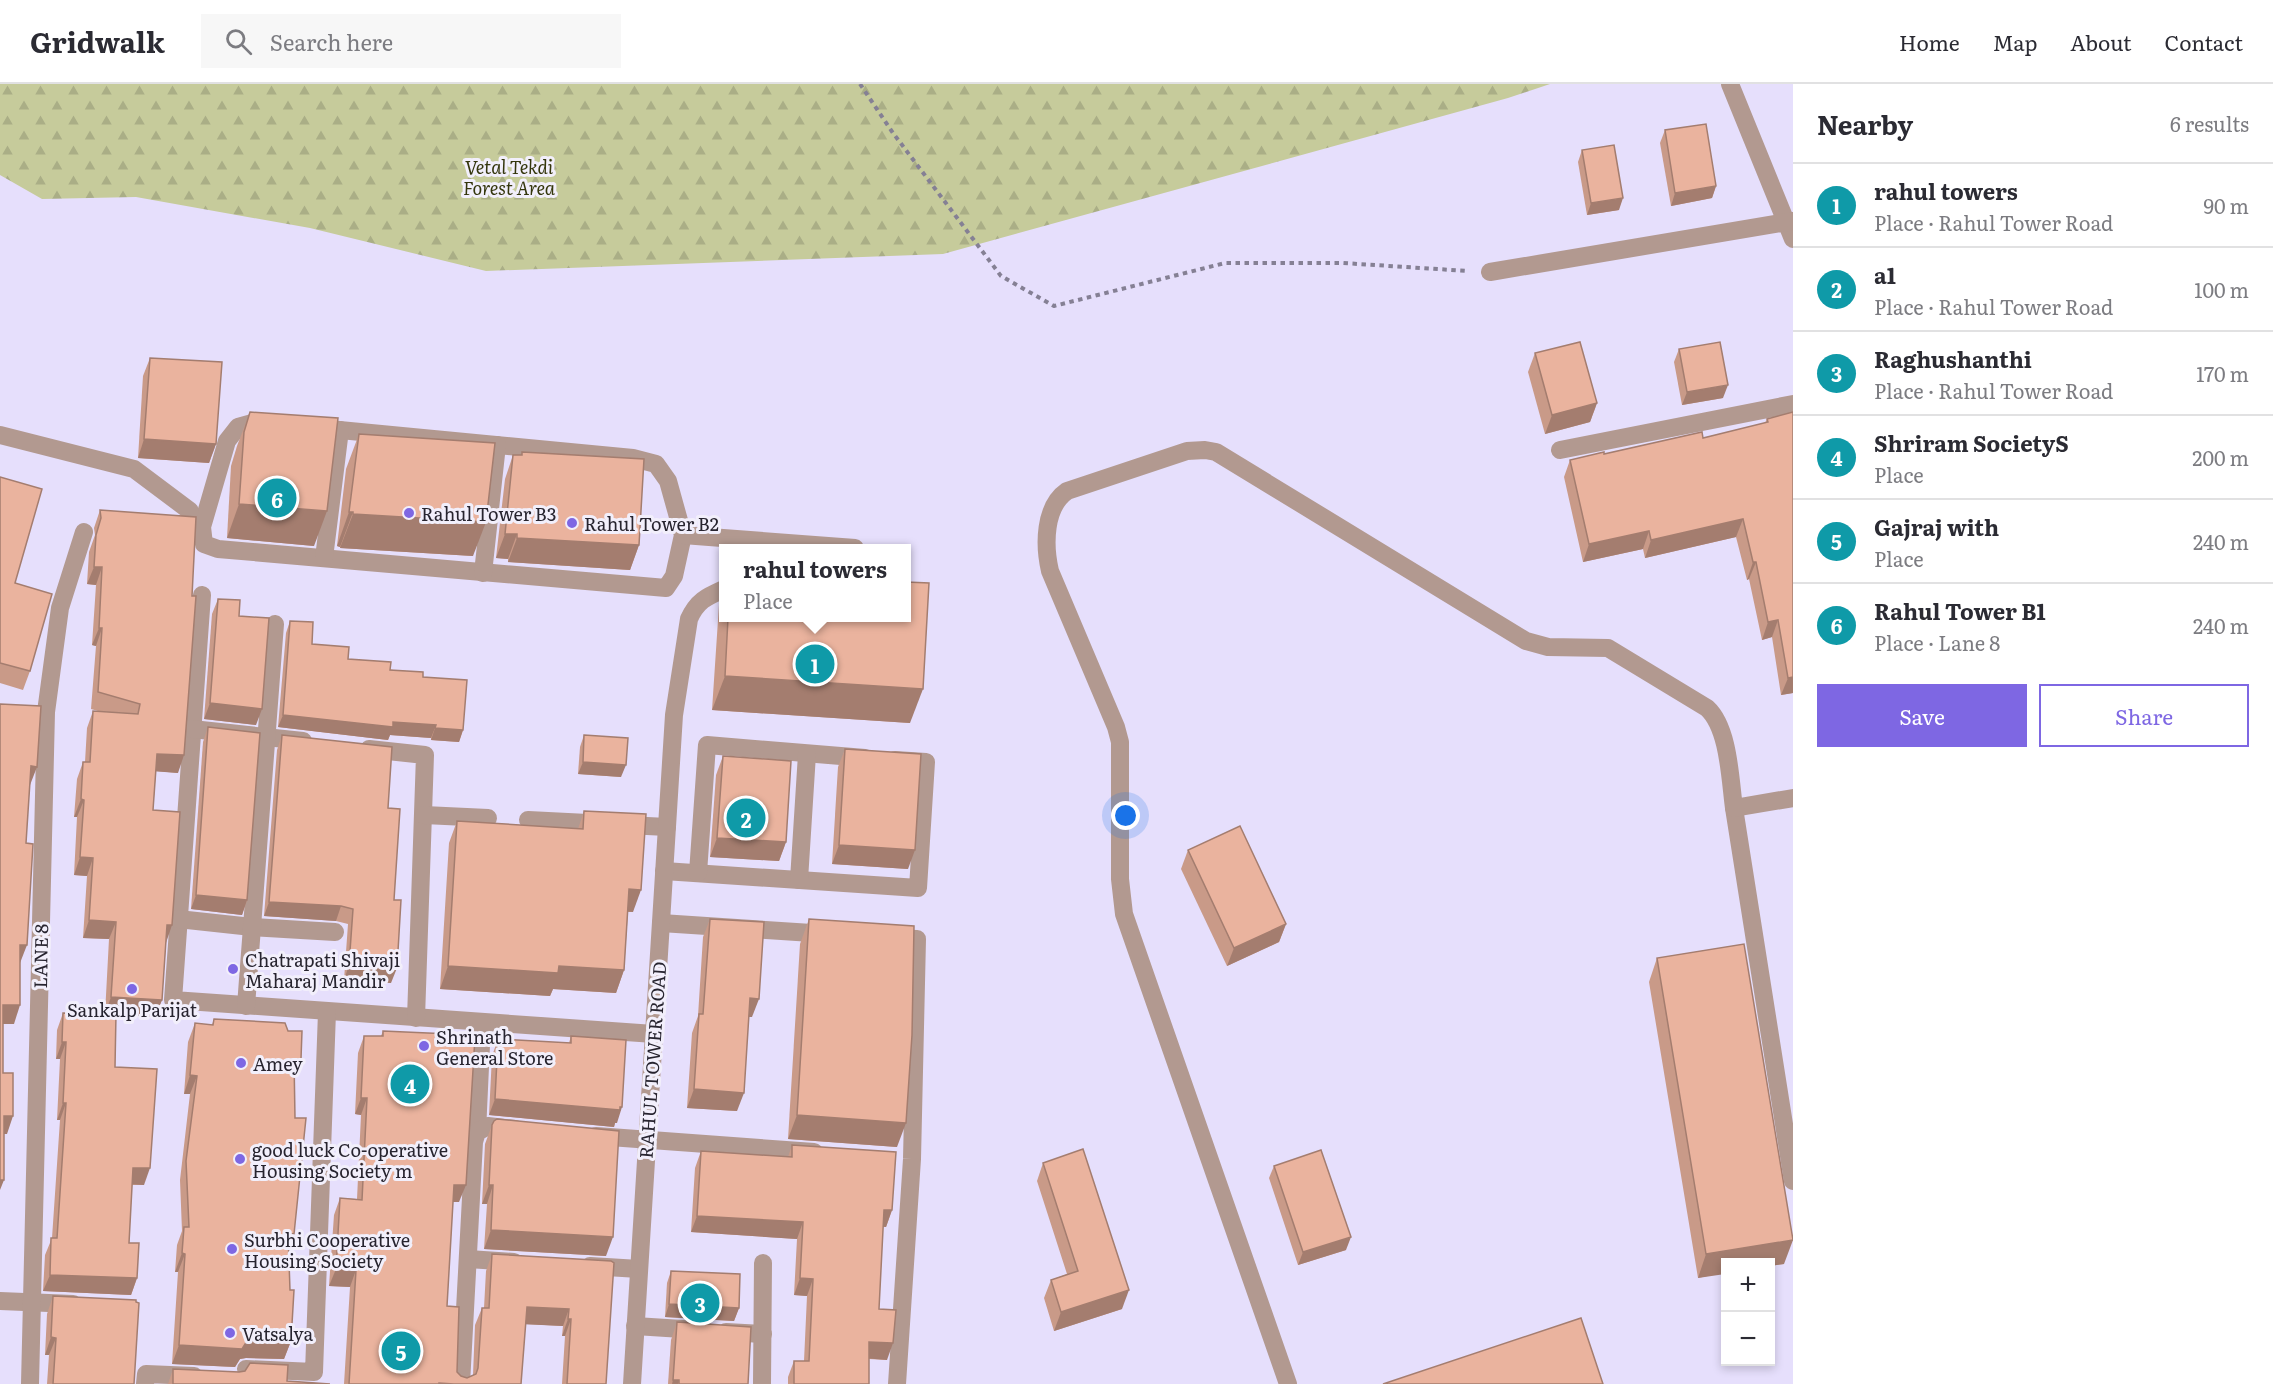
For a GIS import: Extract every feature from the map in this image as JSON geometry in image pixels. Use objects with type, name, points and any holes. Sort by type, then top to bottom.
[{"type":"street","points":[[1490,272],[1790,227],[1730,84]]},
{"type":"street","points":[[1560,450],[1793,404]]},
{"type":"street","points":[[256,422],[340,430],[633,458],[656,464],[668,481],[683,535],[674,576],[666,588],[218,549],[204,544],[202,527],[227,441],[238,427],[256,422]]},
{"type":"street","points":[[324,558],[340,430]]},
{"type":"street","points":[[0,435],[134,469],[190,511]]},
{"type":"street","points":[[483,573],[497,445]]},
{"type":"street","points":[[1288,1384],[1124,914],[1120,879],[1120,742],[1116,727],[1050,571],[1047,548],[1051,513],[1059,496],[1067,491],[1187,451],[1205,450],[1216,453],[1527,641],[1548,647],[1608,648],[1714,714],[1722,732],[1793,1181]]},
{"type":"street","name":"LANE 8","points":[[30,1384],[40,711],[60,608],[84,532]]},
{"type":"street","points":[[683,535],[794,544]]},
{"type":"street","name":"RAHUL TOWER ROAD","points":[[632,1384],[674,715],[689,619],[695,606],[719,591]]},
{"type":"street","points":[[202,595],[173,1000],[654,1034]]},
{"type":"street","points":[[246,1006],[275,624]]},
{"type":"street","points":[[192,729],[324,744]]},
{"type":"street","points":[[664,871],[918,888],[926,762],[707,745],[698,873]]},
{"type":"street","points":[[346,746],[425,755],[416,1018]]},
{"type":"street","points":[[800,880],[807,754]]},
{"type":"street","points":[[1734,808],[1793,798]]},
{"type":"street","points":[[424,815],[488,818]]},
{"type":"street","points":[[528,820],[667,827]]},
{"type":"street","points":[[178,919],[252,927],[335,932]]},
{"type":"street","points":[[661,923],[848,935]]},
{"type":"street","points":[[871,936],[917,939],[912,1159],[897,1384]]},
{"type":"street","points":[[246,1369],[314,1372],[327,1012]]},
{"type":"street","points":[[461,1384],[482,1023]]},
{"type":"street","points":[[477,1132],[488,1126],[533,1130]]},
{"type":"street","points":[[578,1135],[835,1154]]},
{"type":"street","points":[[890,1158],[912,1159]]},
{"type":"street","points":[[468,1259],[536,1263]]},
{"type":"street","points":[[762,1384],[764,1263]]},
{"type":"street","points":[[570,1265],[639,1269]]},
{"type":"street","points":[[0,1301],[95,1305]]},
{"type":"street","points":[[635,1326],[763,1334]]},
{"type":"street","points":[[145,1379],[209,1377]]},
{"type":"path","points":[[860,84],[892,133],[1001,276],[1054,306],[1225,263],[1343,263],[1490,272]]},
{"type":"green space","name":"Vetal Tekdi Forest Area","points":[[0,84],[1550,84],[1508,98],[943,254],[486,271],[310,228],[136,197],[42,199],[0,175]]},
{"type":"building","points":[[1706,124],[1716,186],[1675,193],[1665,130]]},
{"type":"building","points":[[1614,145],[1623,198],[1591,203],[1582,150]]},
{"type":"building","points":[[1580,342],[1597,403],[1552,415],[1535,353]]},
{"type":"building","points":[[1720,342],[1728,385],[1687,392],[1679,349]]},
{"type":"building","points":[[150,358],[222,362],[216,444],[144,439]]},
{"type":"building","points":[[250,412],[338,418],[327,511],[239,504],[244,432]]},
{"type":"building","points":[[1793,412],[1793,677],[1788,678],[1778,620],[1768,622],[1756,562],[1753,562],[1743,519],[1651,540],[1649,531],[1589,544],[1570,460],[1702,432],[1703,438],[1768,422],[1767,419]]},
{"type":"building","points":[[359,434],[495,443],[486,522],[349,512]]},
{"type":"building","name":"Rahul Tower B2","points":[[522,452],[644,459],[639,545],[517,538],[517,534],[505,534],[513,455],[522,455]]},
{"type":"building","points":[[0,477],[42,489],[15,583],[52,594],[30,671],[0,663]]},
{"type":"building","points":[[100,510],[196,517],[192,596],[196,596],[184,755],[157,754],[153,810],[180,812],[172,925],[167,925],[162,1000],[111,997],[116,922],[89,920],[93,858],[80,857],[84,800],[81,799],[83,762],[90,762],[93,711],[138,714],[140,704],[98,692],[102,628],[99,628],[102,567],[94,567],[96,535],[101,518]]},
{"type":"building","points":[[911,582],[929,583],[923,689],[725,676],[728,622],[911,622]]},
{"type":"building","points":[[218,599],[240,600],[239,616],[269,618],[262,709],[210,703]]},
{"type":"building","points":[[290,621],[313,622],[312,644],[349,647],[348,659],[391,662],[390,670],[423,672],[423,677],[467,680],[463,730],[435,728],[436,725],[393,722],[393,727],[283,715]]},
{"type":"building","points":[[0,704],[41,706],[37,767],[31,766],[26,843],[33,844],[27,945],[20,945],[20,1005],[3,1005],[3,1073],[13,1073],[13,1116],[4,1116],[4,1180],[0,1180]]},
{"type":"building","points":[[208,727],[260,733],[247,900],[196,895]]},
{"type":"building","points":[[282,735],[392,747],[388,808],[400,809],[394,900],[401,900],[397,968],[349,965],[353,909],[341,906],[269,902]]},
{"type":"building","points":[[584,735],[628,738],[626,765],[583,762]]},
{"type":"building","points":[[845,749],[921,754],[915,850],[839,845]]},
{"type":"building","points":[[723,756],[791,761],[786,842],[717,838]]},
{"type":"building","points":[[584,811],[646,814],[641,890],[629,889],[624,970],[559,966],[558,973],[448,966],[457,821],[583,829]]},
{"type":"building","points":[[1240,826],[1286,924],[1234,948],[1188,850]]},
{"type":"building","points":[[710,919],[764,922],[759,999],[750,998],[744,1093],[694,1089],[699,1014],[703,1014]]},
{"type":"building","points":[[809,919],[914,926],[912,1035],[906,1123],[797,1115]]},
{"type":"building","points":[[1744,944],[1793,1240],[1706,1254],[1657,958]]},
{"type":"building","points":[[63,1013],[116,1014],[115,1067],[157,1069],[150,1168],[133,1168],[129,1243],[139,1243],[137,1278],[50,1275],[51,1238],[57,1238],[66,1103],[63,1103],[66,1042],[62,1042]]},
{"type":"building","points":[[214,1019],[285,1023],[288,1031],[302,1031],[301,1059],[294,1059],[295,1118],[306,1118],[294,1234],[288,1233],[290,1290],[294,1290],[291,1341],[253,1339],[247,1341],[242,1349],[179,1345],[185,1254],[182,1253],[184,1227],[189,1227],[186,1161],[197,1076],[190,1075],[195,1023],[213,1025]]},
{"type":"building","points":[[383,1031],[472,1035],[475,1037],[466,1185],[454,1185],[447,1306],[459,1307],[457,1372],[467,1378],[476,1374],[478,1368],[482,1308],[489,1308],[492,1254],[611,1261],[614,1263],[606,1384],[567,1384],[571,1319],[568,1319],[569,1309],[527,1307],[521,1384],[349,1384],[356,1270],[336,1269],[340,1198],[362,1200],[367,1098],[361,1098],[364,1036],[383,1036]]},
{"type":"building","points":[[571,1036],[626,1040],[620,1110],[495,1099],[498,1039],[571,1043]]},
{"type":"building","points":[[497,1119],[619,1131],[613,1237],[491,1230],[493,1185],[489,1185],[492,1125]]},
{"type":"building","points":[[792,1145],[896,1152],[892,1210],[884,1210],[879,1309],[896,1310],[893,1343],[869,1342],[869,1384],[794,1384],[794,1361],[809,1361],[813,1279],[800,1278],[803,1222],[697,1216],[701,1151],[792,1157]]},
{"type":"building","points":[[1083,1149],[1129,1290],[1061,1312],[1051,1280],[1078,1271],[1043,1163]]},
{"type":"building","points":[[1321,1150],[1351,1237],[1303,1252],[1274,1166]]},
{"type":"building","points":[[671,1271],[740,1274],[739,1308],[669,1304]]},
{"type":"building","points":[[53,1296],[136,1300],[139,1303],[134,1384],[53,1384],[56,1338],[51,1337]]},
{"type":"building","points":[[1581,1318],[1603,1384],[1383,1384]]},
{"type":"building","points":[[677,1322],[751,1327],[748,1384],[679,1384],[679,1380],[673,1380]]},
{"type":"building","points":[[250,1363],[288,1365],[287,1381],[330,1384],[173,1384],[173,1369],[239,1372],[245,1371]]},
{"type":"place","name":"Rahul Tower B1","points":[[277,498]]},
{"type":"place","name":"Rahul Tower B3","points":[[409,513]]},
{"type":"place","name":"Rahul Tower B2","points":[[572,523]]},
{"type":"place","name":"rahul towers","points":[[815,664]]},
{"type":"place","name":"a1","points":[[746,818]]},
{"type":"place","name":"Chatrapati Shivaji Maharaj Mandir","points":[[233,969]]},
{"type":"place","name":"Sankalp Parijat","points":[[132,989]]},
{"type":"place","name":"Shrinath General Store","points":[[424,1046]]},
{"type":"place","name":"Amey","points":[[241,1063]]},
{"type":"place","name":"Shriram SocietyS","points":[[410,1084]]},
{"type":"place","name":"good luck Co-operative Housing Society m","points":[[240,1159]]},
{"type":"place","name":"Surbhi Cooperative Housing Society","points":[[232,1249]]},
{"type":"place","name":"Raghushanthi","points":[[700,1303]]},
{"type":"place","name":"Vatsalya","points":[[230,1333]]},
{"type":"place","name":"Gajraj with","points":[[401,1351]]}]
